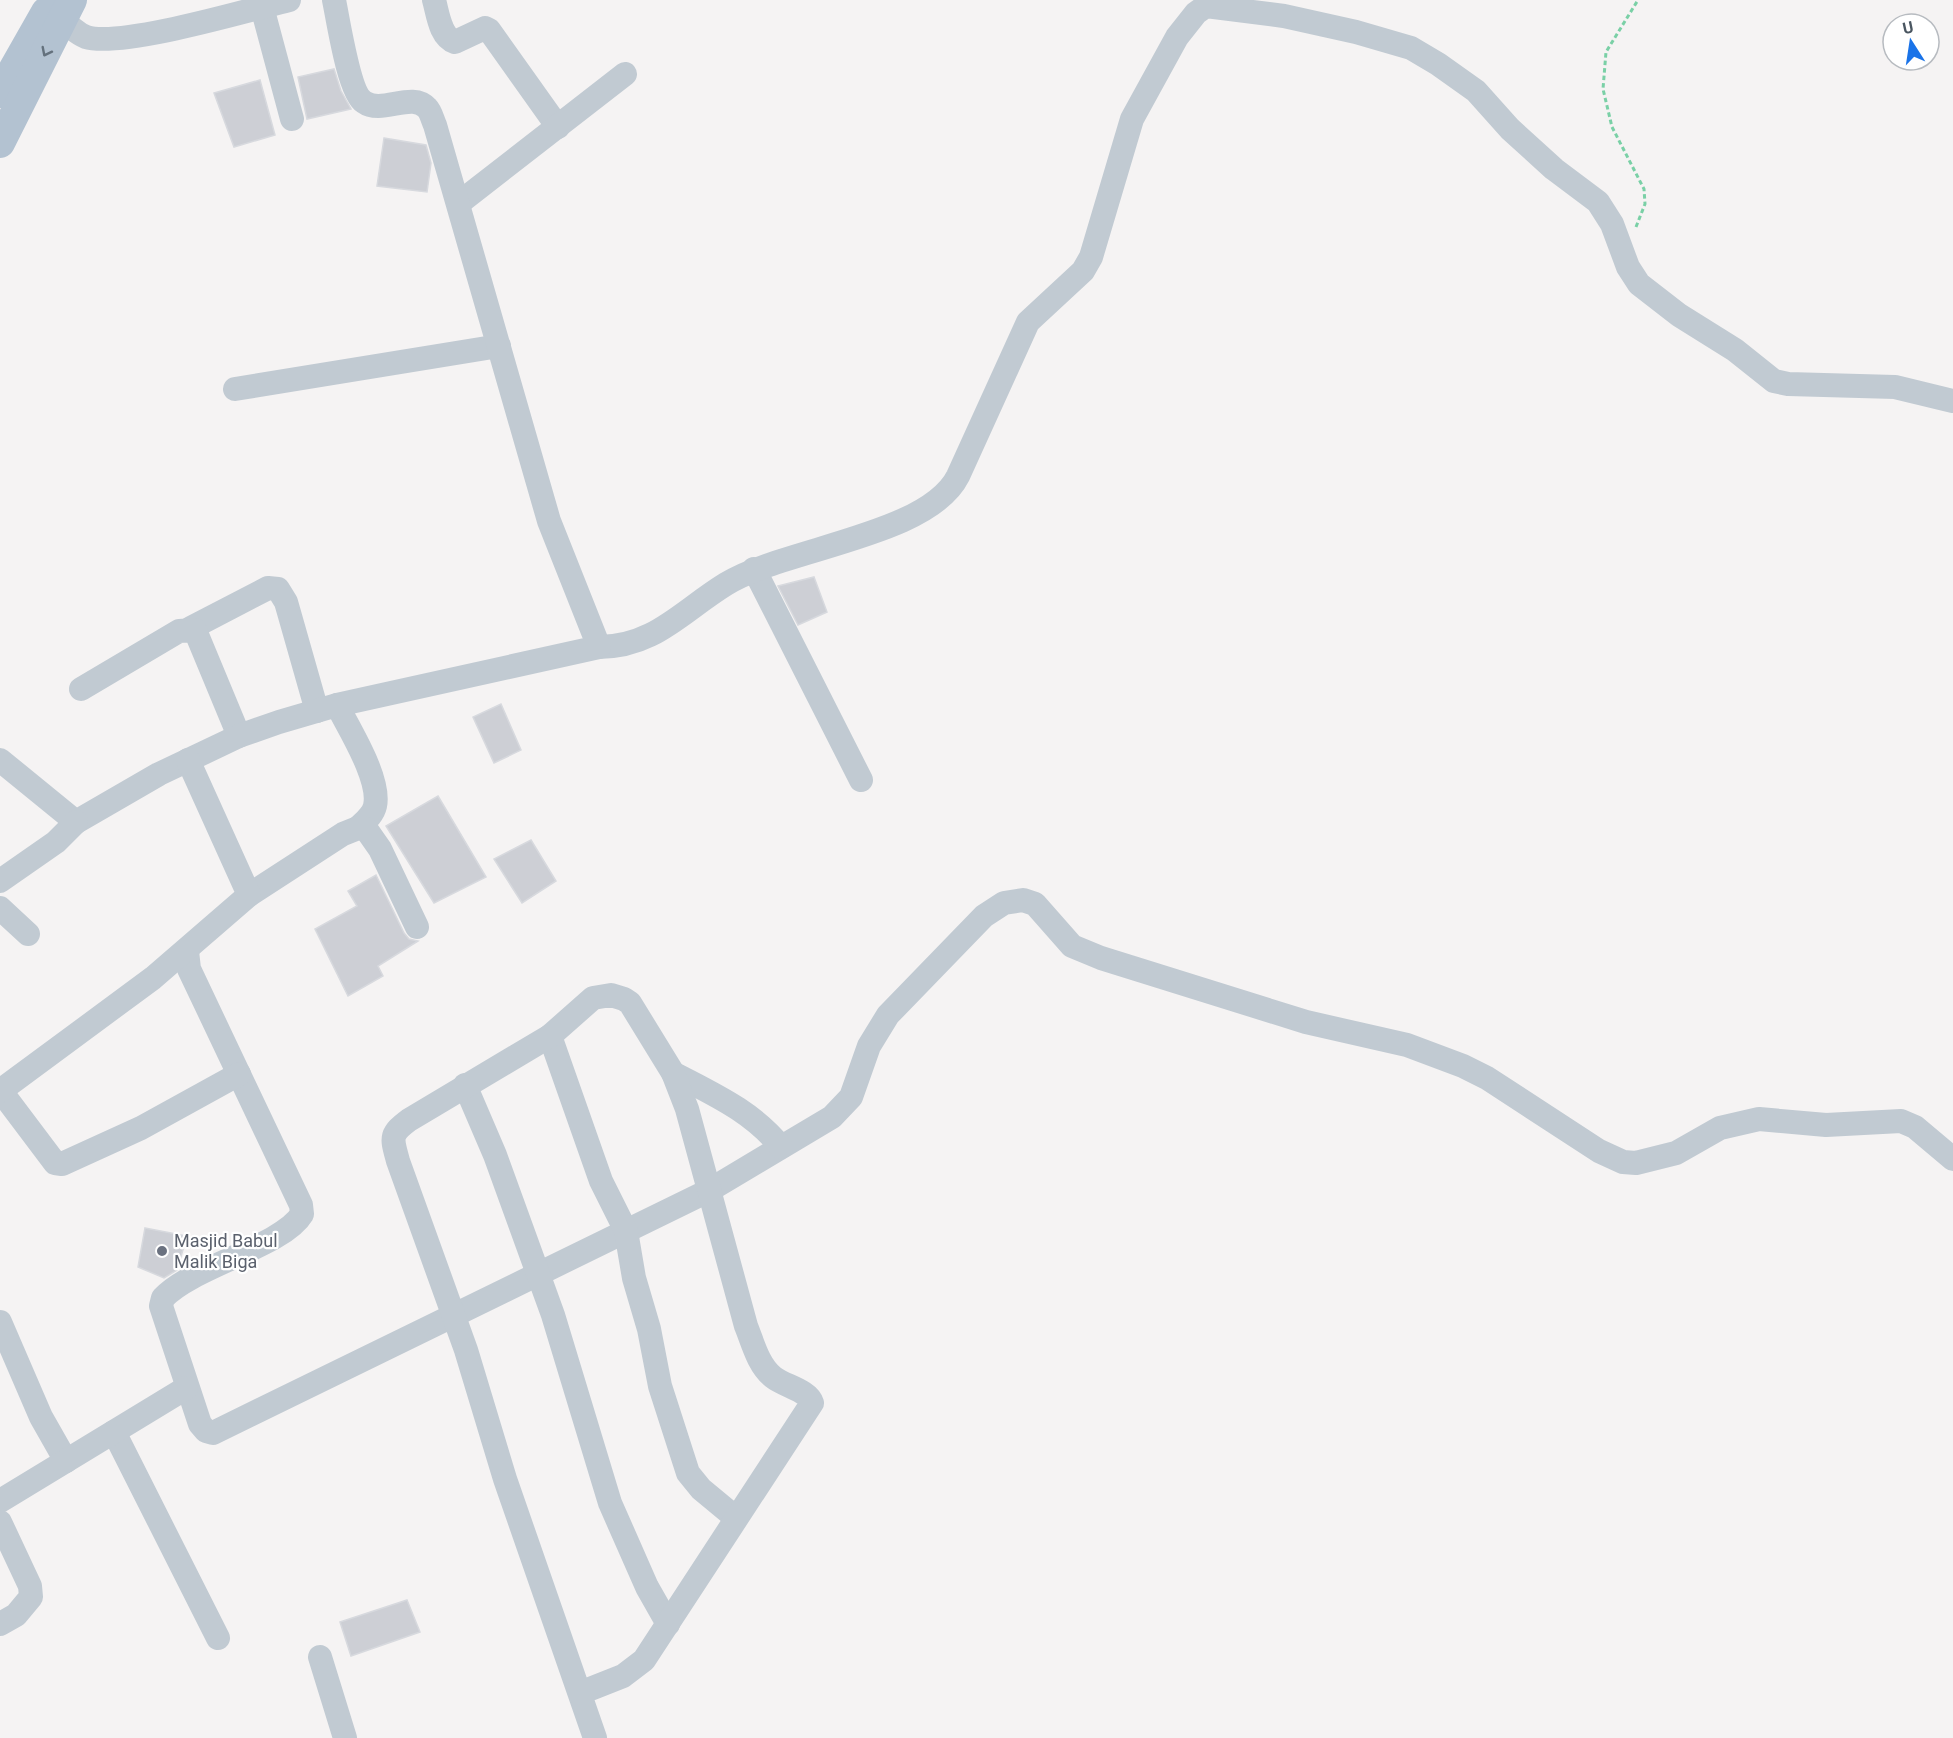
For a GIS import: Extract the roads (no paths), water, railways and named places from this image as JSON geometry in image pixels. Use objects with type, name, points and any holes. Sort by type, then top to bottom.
[{"type":"main road","points":[[0,93],[57,5]]},
{"type":"main road","points":[[0,143],[57,5]]},
{"type":"street","points":[[57,5],[87,37],[104,38],[158,31],[289,0]]},
{"type":"street","points":[[334,0],[348,65],[358,96],[364,103],[377,106],[411,102],[427,108],[459,203],[549,520],[598,647]]},
{"type":"street","points":[[434,0],[445,35],[449,40],[455,42],[485,28],[489,30],[558,127]]},
{"type":"street","points":[[0,881],[56,842],[76,822],[188,760],[239,736],[327,708],[598,647],[618,647],[640,641],[663,629],[725,585],[754,569],[882,529],[936,500],[955,483],[1029,322],[1083,271],[1091,257],[1132,119],[1178,37],[1196,13],[1206,6],[1284,16],[1356,32],[1411,48],[1438,64],[1476,92],[1510,129],[1554,169],[1598,202],[1612,224],[1628,267],[1640,284],[1679,315],[1735,350],[1774,381],[1788,384],[1896,387],[1953,401]]},
{"type":"street","points":[[262,7],[292,119]]},
{"type":"street","points":[[459,203],[625,74]]},
{"type":"street","points":[[235,389],[498,346]]},
{"type":"street","points":[[754,569],[861,780]]},
{"type":"street","points":[[81,689],[179,631],[191,628],[268,588],[278,589],[286,602],[327,708],[366,763],[376,794],[370,816],[358,828],[324,846],[249,895],[195,940],[187,951],[0,1090],[55,1163],[62,1164],[141,1128],[238,1074]]},
{"type":"street","points":[[191,628],[195,630],[239,736]]},
{"type":"street","points":[[0,760],[76,822]]},
{"type":"street","points":[[188,760],[249,895]]},
{"type":"street","points":[[358,828],[366,829],[381,849],[417,927]]},
{"type":"street","points":[[187,951],[189,969],[301,1205],[302,1214],[298,1221],[278,1234],[198,1275],[163,1298],[161,1306],[186,1388],[200,1424],[206,1431],[213,1433],[708,1191],[832,1117],[851,1096],[869,1046],[888,1015],[989,912],[1004,903],[1023,900],[1040,907],[1064,939],[1080,950],[1306,1022],[1407,1045],[1463,1066],[1487,1078],[1590,1146],[1623,1162],[1636,1163],[1676,1153],[1720,1128],[1759,1119],[1826,1125],[1863,1124],[1884,1120],[1901,1122],[1915,1127],[1953,1159]]},
{"type":"street","points":[[0,908],[28,934]]},
{"type":"street","points":[[580,1693],[635,1670],[668,1624],[812,1401],[808,1396],[772,1376],[759,1358],[746,1326],[687,1109],[673,1073],[630,1003],[605,995],[593,998],[550,1036],[409,1120],[395,1131],[393,1137],[398,1161],[455,1316],[504,1479],[595,1738]]},
{"type":"street","points":[[550,1036],[601,1181],[626,1231],[634,1278],[649,1329],[660,1386],[688,1473],[701,1489],[736,1518]]},
{"type":"street","points":[[673,1073],[740,1108],[771,1134],[781,1147]]},
{"type":"street","points":[[465,1085],[495,1155],[539,1275],[610,1503],[647,1587],[668,1624]]},
{"type":"street","points":[[0,1322],[41,1417],[66,1461]]},
{"type":"street","points":[[0,1501],[186,1388]]},
{"type":"street","points":[[114,1432],[218,1638]]},
{"type":"street","points":[[0,1522],[30,1586],[31,1596],[16,1615],[0,1624]]},
{"type":"street","points":[[320,1657],[345,1738]]},
{"type":"place","name":"Masjid Babul Malik Biga","points":[[162,1251]]}]
